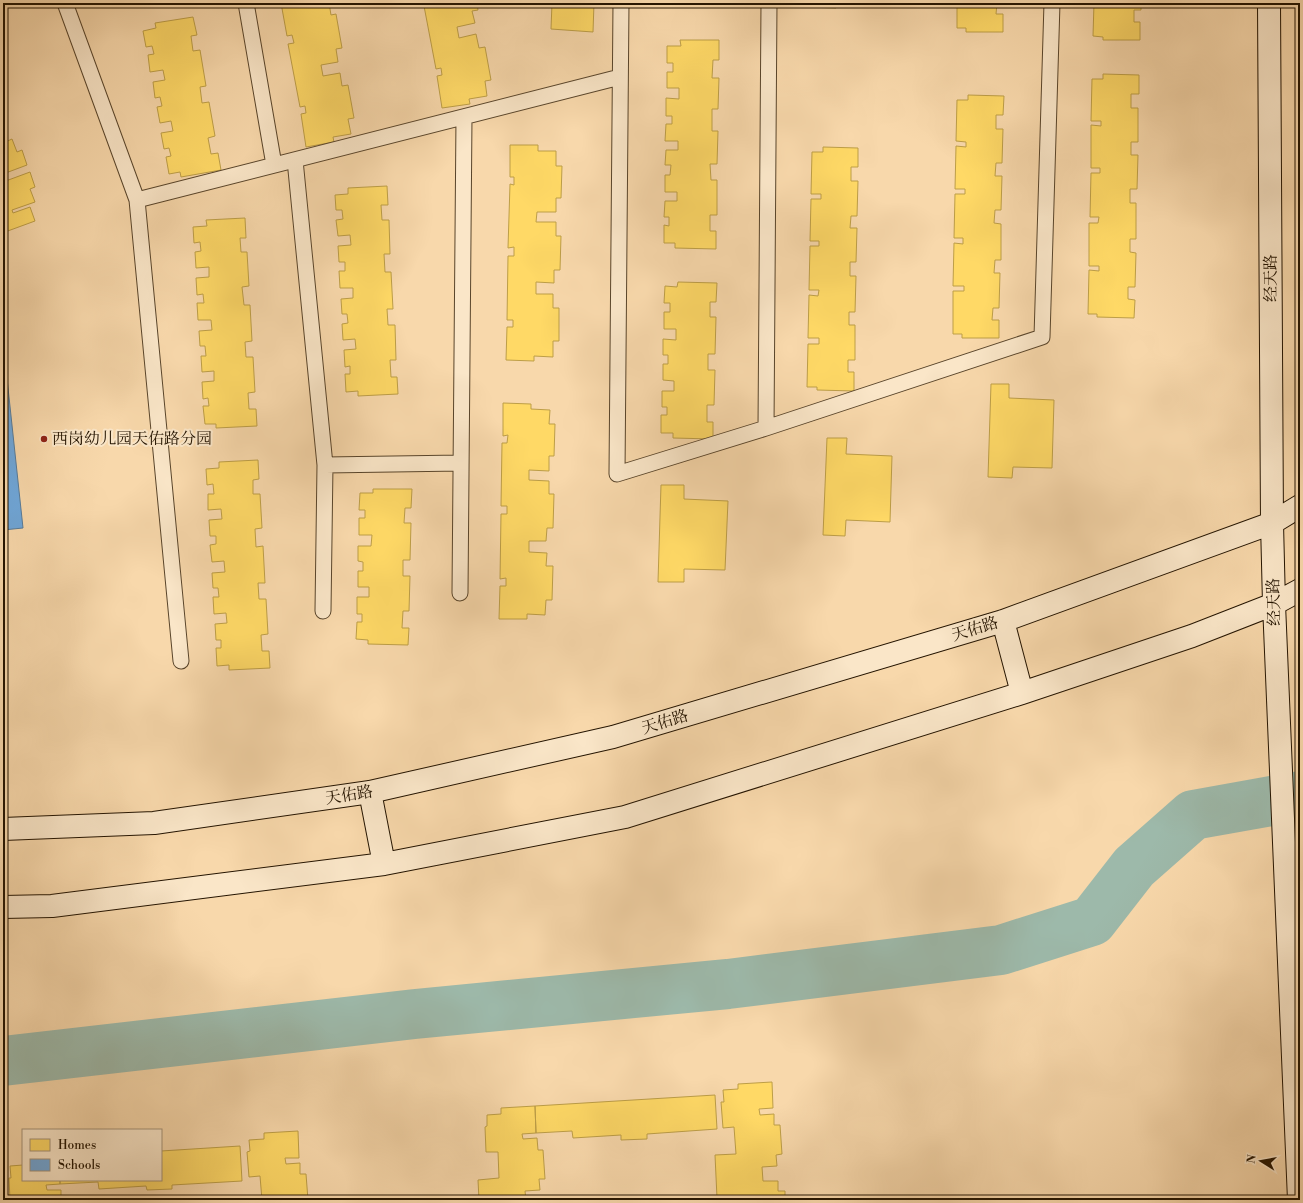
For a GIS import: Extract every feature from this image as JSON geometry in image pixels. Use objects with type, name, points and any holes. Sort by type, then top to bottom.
[{"type":"main road","name":"经天路","points":[[1269,3],[1272,523],[1274,604],[1299,1200]]},
{"type":"main road","name":"天佑路","points":[[3,828],[154,823],[370,792],[613,737],[1002,621],[1272,523],[1300,506]]},
{"type":"main road","points":[[3,907],[52,906],[384,864],[625,817],[1022,693],[1192,636],[1274,604],[1300,590]]},
{"type":"main road","points":[[1002,621],[1022,693]]},
{"type":"main road","points":[[370,792],[384,864]]},
{"type":"lane","points":[[65,3],[137,200],[181,661]]},
{"type":"lane","points":[[246,3],[274,165]]},
{"type":"lane","points":[[621,3],[617,474],[766,428],[1042,337],[1052,3]]},
{"type":"lane","points":[[766,428],[770,3]]},
{"type":"lane","points":[[137,200],[620,77]]},
{"type":"lane","points":[[460,593],[464,117]]},
{"type":"lane","points":[[295,160],[325,465],[323,611]]},
{"type":"lane","points":[[325,465],[461,463]]},
{"type":"building: Homes","points":[[281,3],[309,3],[309,5],[329,3],[331,15],[336,14],[342,48],[336,49],[338,62],[321,65],[323,76],[340,73],[342,86],[348,85],[354,118],[348,119],[351,134],[333,137],[334,142],[306,147],[301,114],[306,113],[305,106],[300,107],[288,44],[294,43],[292,35],[287,36]]},
{"type":"building: Homes","points":[[430,3],[477,3],[478,10],[472,11],[475,23],[457,27],[459,38],[476,34],[479,48],[485,47],[491,80],[485,81],[487,96],[469,99],[470,104],[442,108],[437,76],[442,75],[441,68],[436,69],[424,6],[430,5]]},
{"type":"building: Homes","points":[[552,3],[594,3],[593,32],[551,29]]},
{"type":"building: Homes","points":[[668,3],[696,3],[695,7],[668,6]]},
{"type":"building: Homes","points":[[808,3],[836,3],[836,8],[808,7]]},
{"type":"building: Homes","points":[[957,3],[997,3],[996,14],[1003,14],[1003,32],[966,32],[966,28],[957,28]]},
{"type":"building: Homes","points":[[1094,3],[1141,3],[1141,10],[1134,10],[1134,22],[1140,22],[1140,40],[1103,40],[1103,37],[1093,36]]},
{"type":"building: Homes","points":[[193,17],[197,35],[191,36],[193,51],[200,50],[206,86],[200,87],[202,103],[209,102],[215,136],[208,138],[211,154],[218,153],[221,170],[181,177],[180,172],[169,174],[166,157],[171,156],[169,148],[164,149],[161,133],[173,131],[171,121],[160,123],[157,107],[162,106],[160,97],[155,98],[153,82],[165,80],[163,70],[150,72],[148,55],[154,54],[152,46],[146,47],[143,31],[156,28],[155,23]]},
{"type":"building: Homes","points":[[680,40],[719,40],[719,60],[713,60],[712,78],[719,78],[718,109],[712,109],[712,131],[718,131],[717,164],[710,164],[711,180],[717,180],[717,215],[710,215],[710,231],[716,231],[716,249],[675,248],[675,243],[664,243],[664,225],[669,226],[669,217],[664,217],[665,201],[677,201],[677,192],[665,192],[665,175],[670,175],[671,165],[665,165],[666,150],[678,150],[678,141],[665,141],[666,124],[672,124],[672,116],[666,116],[666,98],[679,99],[679,88],[667,88],[667,72],[673,72],[673,63],[667,63],[667,46],[681,46]]},
{"type":"building: Homes","points":[[1103,74],[1139,75],[1139,94],[1131,94],[1131,108],[1138,108],[1138,142],[1131,142],[1131,155],[1138,155],[1137,189],[1130,189],[1130,203],[1136,203],[1136,239],[1130,239],[1130,252],[1136,253],[1135,287],[1128,287],[1128,299],[1135,300],[1134,318],[1097,317],[1097,314],[1088,314],[1089,270],[1099,271],[1099,266],[1089,266],[1089,223],[1098,223],[1099,217],[1090,217],[1091,173],[1100,173],[1100,168],[1091,168],[1091,125],[1101,126],[1101,121],[1091,121],[1092,79],[1103,79]]},
{"type":"building: Homes","points":[[968,95],[1004,96],[1003,115],[996,115],[996,129],[1003,129],[1002,163],[996,163],[995,176],[1002,176],[1001,210],[995,210],[994,223],[1001,224],[1001,260],[995,260],[994,273],[1000,273],[999,308],[993,308],[992,320],[999,320],[999,338],[962,338],[962,334],[953,334],[953,291],[964,291],[964,286],[953,286],[954,243],[963,244],[963,238],[954,238],[955,194],[965,194],[965,189],[955,189],[956,146],[966,147],[966,142],[956,141],[957,100],[968,100]]},
{"type":"building: Homes","points":[[12,139],[17,152],[22,150],[27,165],[3,174],[3,143]]},
{"type":"building: Homes","points":[[510,145],[538,145],[538,151],[556,151],[556,166],[562,166],[561,198],[556,198],[556,212],[537,212],[536,222],[556,222],[556,236],[561,236],[560,270],[554,270],[554,283],[536,282],[536,294],[553,294],[553,308],[559,308],[559,341],[553,341],[553,357],[534,356],[534,361],[506,360],[507,327],[513,327],[513,320],[507,320],[508,256],[514,256],[514,247],[508,248],[510,184],[514,185],[514,177],[510,177]]},
{"type":"building: Homes","points":[[823,147],[858,148],[858,167],[851,167],[851,181],[858,181],[857,216],[851,216],[850,228],[857,228],[856,262],[850,262],[850,276],[856,276],[855,312],[849,312],[849,325],[855,325],[855,360],[848,360],[848,372],[854,372],[854,391],[817,390],[817,387],[807,387],[808,344],[819,344],[819,338],[808,338],[809,295],[818,296],[819,290],[809,290],[810,246],[819,246],[819,241],[810,241],[811,199],[821,199],[821,194],[811,194],[812,152],[823,152]]},
{"type":"building: Homes","points":[[30,172],[35,187],[30,189],[35,202],[12,210],[13,213],[30,207],[35,221],[5,232],[3,228],[3,182]]},
{"type":"building: Homes","points":[[387,186],[388,205],[381,205],[382,220],[389,220],[390,254],[384,254],[385,272],[391,272],[393,309],[387,309],[388,325],[395,325],[396,360],[390,360],[391,377],[397,377],[398,394],[358,396],[358,391],[346,392],[345,374],[350,374],[350,366],[345,367],[344,350],[356,349],[355,339],[343,340],[342,324],[348,323],[347,314],[342,314],[341,299],[353,298],[353,288],[340,288],[339,271],[345,271],[345,262],[339,262],[338,246],[351,245],[350,235],[338,236],[336,220],[343,219],[342,210],[336,210],[335,195],[348,194],[348,188]]},
{"type":"building: Homes","points":[[245,218],[246,238],[240,238],[241,252],[247,252],[249,286],[242,287],[244,305],[250,305],[252,341],[245,342],[246,357],[253,357],[255,392],[248,393],[249,409],[256,409],[257,426],[216,428],[216,424],[205,424],[203,406],[209,406],[208,398],[203,399],[202,382],[214,381],[214,371],[202,372],[201,356],[206,356],[205,346],[200,346],[199,331],[212,330],[211,320],[198,320],[197,303],[204,303],[203,294],[197,295],[196,278],[209,277],[209,267],[196,268],[195,252],[201,251],[200,242],[194,243],[193,227],[207,226],[206,220]]},
{"type":"building: Homes","points":[[678,282],[717,283],[716,302],[710,302],[710,317],[716,317],[715,354],[708,354],[708,370],[715,370],[714,405],[707,405],[707,422],[713,422],[713,439],[673,438],[673,433],[661,433],[661,415],[667,415],[667,407],[662,407],[662,391],[674,391],[674,381],[663,380],[663,364],[668,364],[668,355],[663,355],[663,339],[676,340],[676,329],[664,329],[664,312],[670,312],[670,303],[664,303],[665,286],[677,287]]},
{"type":"building: Homes","points":[[991,384],[1009,384],[1009,398],[1054,400],[1052,468],[1013,467],[1012,478],[988,477]]},
{"type":"building: Homes","points":[[503,403],[531,404],[531,409],[550,410],[549,424],[555,424],[554,456],[549,456],[549,471],[529,470],[529,480],[549,481],[549,494],[554,494],[553,528],[547,528],[546,541],[529,541],[529,552],[547,553],[546,566],[553,566],[552,600],[546,600],[545,615],[527,614],[527,619],[499,619],[500,586],[506,586],[506,578],[500,579],[501,514],[507,514],[507,506],[501,506],[502,443],[507,443],[508,435],[503,436]]},
{"type":"building: Homes","points":[[827,438],[847,438],[846,454],[892,456],[890,522],[846,520],[845,536],[823,535]]},
{"type":"building: Homes","points":[[258,460],[259,479],[253,480],[253,494],[260,494],[262,528],[255,529],[256,547],[263,546],[265,583],[258,583],[259,599],[266,599],[268,634],[261,635],[262,651],[269,651],[270,668],[229,670],[229,665],[217,666],[216,648],[221,648],[221,640],[216,640],[215,624],[227,623],[226,613],[214,614],[213,597],[219,597],[218,588],[213,588],[212,573],[225,572],[224,561],[212,562],[210,545],[216,544],[216,536],[210,536],[209,520],[222,519],[221,509],[208,510],[208,494],[214,494],[213,484],[207,485],[206,469],[219,468],[219,462]]},
{"type":"building: Homes","points":[[661,485],[684,485],[684,499],[728,501],[725,570],[684,569],[684,582],[658,582]]},
{"type":"building: Homes","points":[[373,489],[412,489],[411,508],[405,508],[404,523],[411,523],[410,560],[403,560],[403,576],[410,576],[409,611],[403,611],[402,628],[409,628],[408,645],[368,644],[368,640],[356,639],[357,622],[362,622],[362,614],[357,614],[357,597],[369,597],[369,587],[358,587],[358,571],[363,571],[363,562],[358,561],[358,546],[371,546],[372,535],[359,535],[359,518],[365,518],[365,510],[359,510],[360,493],[373,493]]},
{"type":"building: Homes","points":[[772,1082],[773,1108],[759,1109],[760,1115],[774,1114],[774,1125],[780,1125],[782,1154],[776,1155],[777,1166],[762,1167],[763,1181],[778,1181],[778,1191],[785,1191],[785,1200],[738,1200],[738,1196],[717,1198],[715,1155],[736,1154],[734,1127],[723,1128],[721,1102],[724,1102],[723,1090],[738,1089],[738,1084]]},
{"type":"building: Homes","points":[[715,1095],[717,1129],[647,1134],[647,1139],[621,1140],[621,1135],[573,1138],[572,1131],[536,1133],[535,1106]]},
{"type":"building: Homes","points":[[535,1106],[536,1133],[522,1134],[523,1139],[537,1138],[538,1150],[543,1150],[545,1179],[539,1179],[540,1190],[525,1191],[526,1200],[479,1200],[478,1180],[499,1178],[498,1152],[486,1152],[485,1127],[487,1126],[487,1115],[501,1114],[501,1108]]},
{"type":"building: Homes","points":[[298,1131],[299,1158],[285,1158],[286,1164],[300,1163],[300,1174],[306,1174],[308,1200],[262,1200],[260,1176],[249,1177],[247,1152],[250,1151],[249,1140],[264,1139],[264,1133]]},
{"type":"building: Homes","points":[[240,1146],[242,1181],[172,1185],[172,1189],[147,1190],[146,1186],[99,1189],[98,1182],[60,1184],[60,1181],[162,1181],[162,1151]]},
{"type":"building: Homes","points":[[22,1165],[22,1181],[60,1181],[60,1184],[46,1185],[47,1190],[61,1190],[61,1200],[10,1200],[10,1166]]},
{"type":"building: Schools","points":[[3,341],[23,528],[3,530]]},
{"type":"waterway","points":[[3,1061],[415,1014],[728,984],[1001,950],[1092,921],[1134,867],[1193,815],[1300,796]]},
{"type":"place","name":"西岗幼儿园天佑路分园","points":[[44,439]]}]
